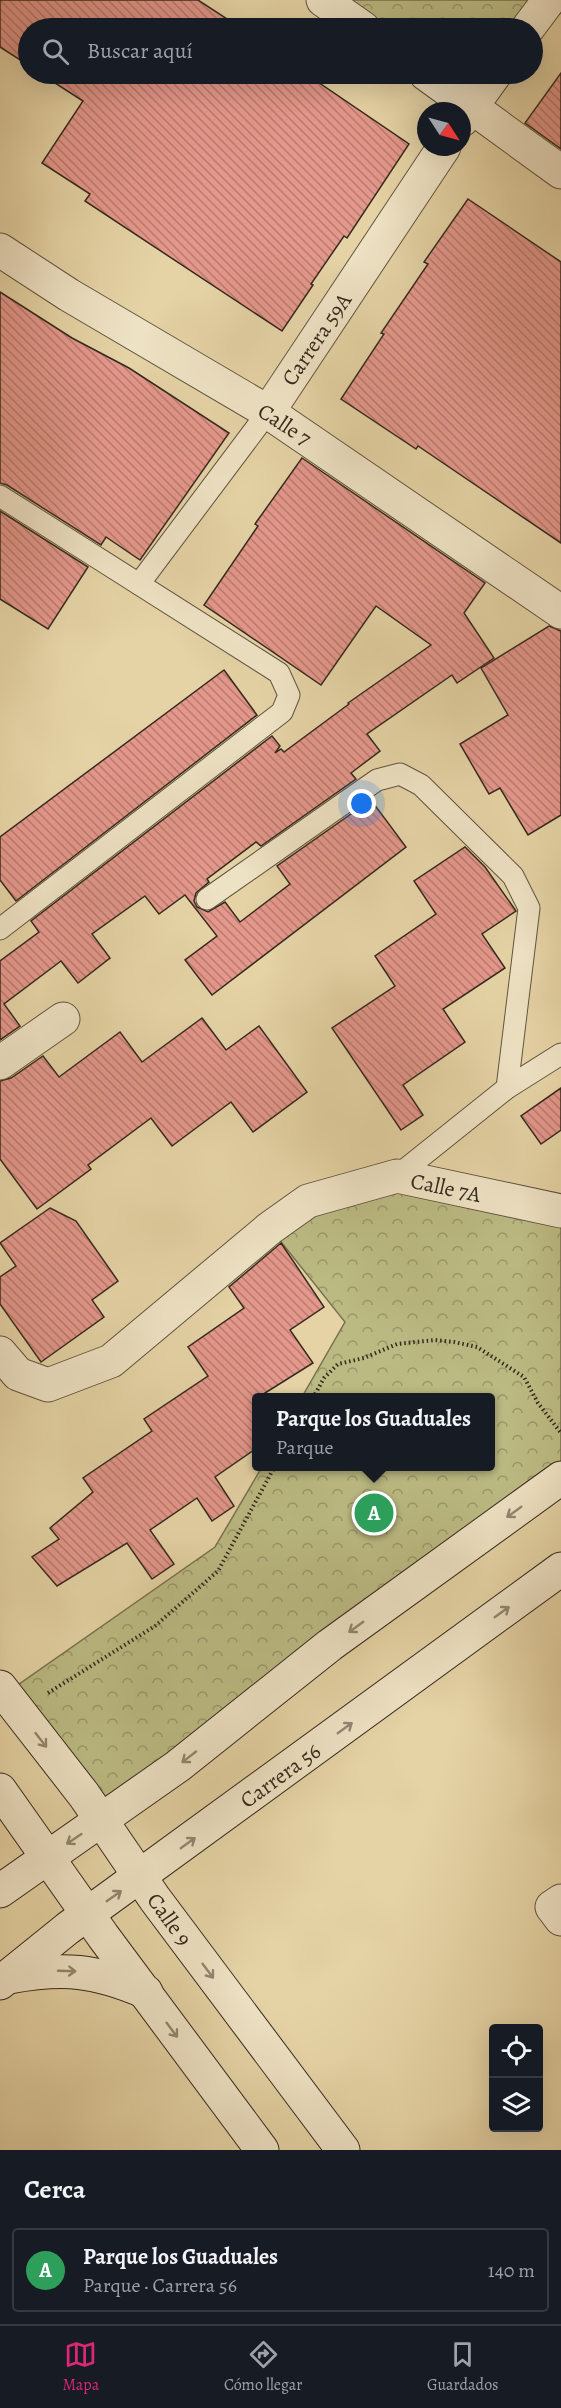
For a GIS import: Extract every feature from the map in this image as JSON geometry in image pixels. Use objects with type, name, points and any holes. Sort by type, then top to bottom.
[{"type":"street","points":[[323,0],[349,18]]},
{"type":"street","points":[[536,18],[549,0]]},
{"type":"street","points":[[437,84],[455,102]]},
{"type":"street","points":[[471,107],[488,84]]},
{"type":"street","points":[[471,116],[561,172]]},
{"type":"street","name":"Carrera 59A","points":[[268,412],[438,156]]},
{"type":"street","name":"Calle 7","points":[[0,250],[69,295],[268,412],[561,612]]},
{"type":"street","points":[[0,1063],[63,1019]]},
{"type":"street","name":"Calle 7A","points":[[0,1353],[18,1374],[48,1386],[111,1361],[270,1228],[308,1201],[397,1176],[561,1211]]},
{"type":"street","points":[[0,1891],[178,1766],[330,1645],[561,1478]]},
{"type":"street","name":"Carrera 56","points":[[4,1980],[88,1915],[561,1569]]},
{"type":"street","name":"Calle 9","points":[[0,1687],[84,1795],[140,1878],[343,2150]]},
{"type":"street","points":[[0,1790],[88,1915],[146,1992],[252,2146]]},
{"type":"street","points":[[4,1980],[45,1970],[81,1971],[115,1979],[146,1992]]},
{"type":"lane","name":"Carrera 59A","points":[[139,584],[268,412]]},
{"type":"lane","points":[[0,496],[279,673],[289,695],[282,712],[0,929]]},
{"type":"lane","points":[[207,899],[377,780],[400,774],[421,785],[513,876],[530,908],[507,1088]]},
{"type":"lane","points":[[397,1176],[507,1088],[561,1054]]},
{"type":"path","points":[[316,1393],[324,1378],[338,1364],[364,1358],[397,1344],[435,1340],[454,1342],[477,1347],[524,1377],[538,1403],[561,1433]]},
{"type":"path","points":[[43,1696],[155,1626],[218,1571],[273,1471]]},
{"type":"green space","points":[[323,0],[549,0],[536,18],[349,18]]},
{"type":"green space","points":[[397,1176],[561,1211],[561,1478],[101,1821],[5,1694],[215,1547],[260,1471],[495,1471],[495,1393],[304,1393],[345,1322],[270,1228]]},
{"type":"building","points":[[0,0],[198,0],[226,18],[18,18],[18,59],[0,47]]},
{"type":"building","points":[[561,73],[561,149],[525,123]]},
{"type":"building","points":[[57,84],[321,84],[409,144],[347,238],[344,236],[311,284],[313,285],[282,331],[85,201],[90,194],[42,163],[83,101]]},
{"type":"building","points":[[468,199],[561,262],[561,543],[418,446],[416,449],[341,399],[384,334],[381,333],[428,264],[424,262]]},
{"type":"building","points":[[0,292],[72,338],[129,368],[229,433],[140,560],[106,537],[101,545],[7,485],[0,483]]},
{"type":"building","points":[[302,458],[485,583],[464,613],[494,658],[457,683],[452,675],[367,734],[380,751],[351,773],[356,779],[261,846],[256,842],[207,879],[209,882],[196,893],[194,901],[197,907],[208,912],[225,902],[240,922],[290,884],[277,866],[371,800],[406,847],[212,995],[185,960],[217,936],[185,895],[159,914],[145,896],[92,934],[110,958],[78,983],[61,961],[4,1004],[20,1026],[0,1040],[0,961],[39,932],[31,921],[272,736],[280,746],[275,753],[281,749],[284,752],[348,703],[431,645],[376,606],[321,685],[204,605],[258,526],[255,524]]},
{"type":"building","points":[[0,511],[88,567],[48,629],[0,599]]},
{"type":"building","points":[[549,626],[561,631],[561,815],[528,835],[500,788],[489,794],[460,744],[508,715],[481,668]]},
{"type":"building","points":[[224,670],[257,715],[16,901],[0,880],[0,837]]},
{"type":"building","points":[[465,847],[485,867],[516,911],[482,934],[505,968],[443,1009],[465,1042],[403,1085],[423,1115],[401,1130],[332,1028],[395,986],[375,956],[436,914],[414,881]]},
{"type":"building","points":[[202,1018],[226,1050],[259,1026],[307,1092],[253,1132],[231,1102],[172,1146],[151,1118],[88,1165],[91,1169],[37,1209],[0,1159],[0,1081],[11,1078],[43,1056],[59,1077],[120,1032],[142,1062]]},
{"type":"building","points":[[561,1088],[561,1130],[541,1144],[521,1116]]},
{"type":"building","points":[[50,1208],[76,1221],[118,1281],[92,1300],[104,1317],[41,1362],[0,1304],[0,1277],[16,1266],[0,1243]]},
{"type":"building","points":[[281,1243],[324,1307],[290,1330],[313,1363],[265,1393],[252,1393],[252,1451],[215,1477],[234,1506],[212,1521],[197,1498],[150,1530],[174,1564],[152,1579],[127,1543],[57,1586],[32,1557],[59,1539],[50,1528],[93,1492],[83,1478],[152,1431],[144,1419],[208,1376],[188,1347],[244,1308],[229,1287]]},
{"type":"place","name":"Parque los Guaduales","points":[[374,1513]]}]
